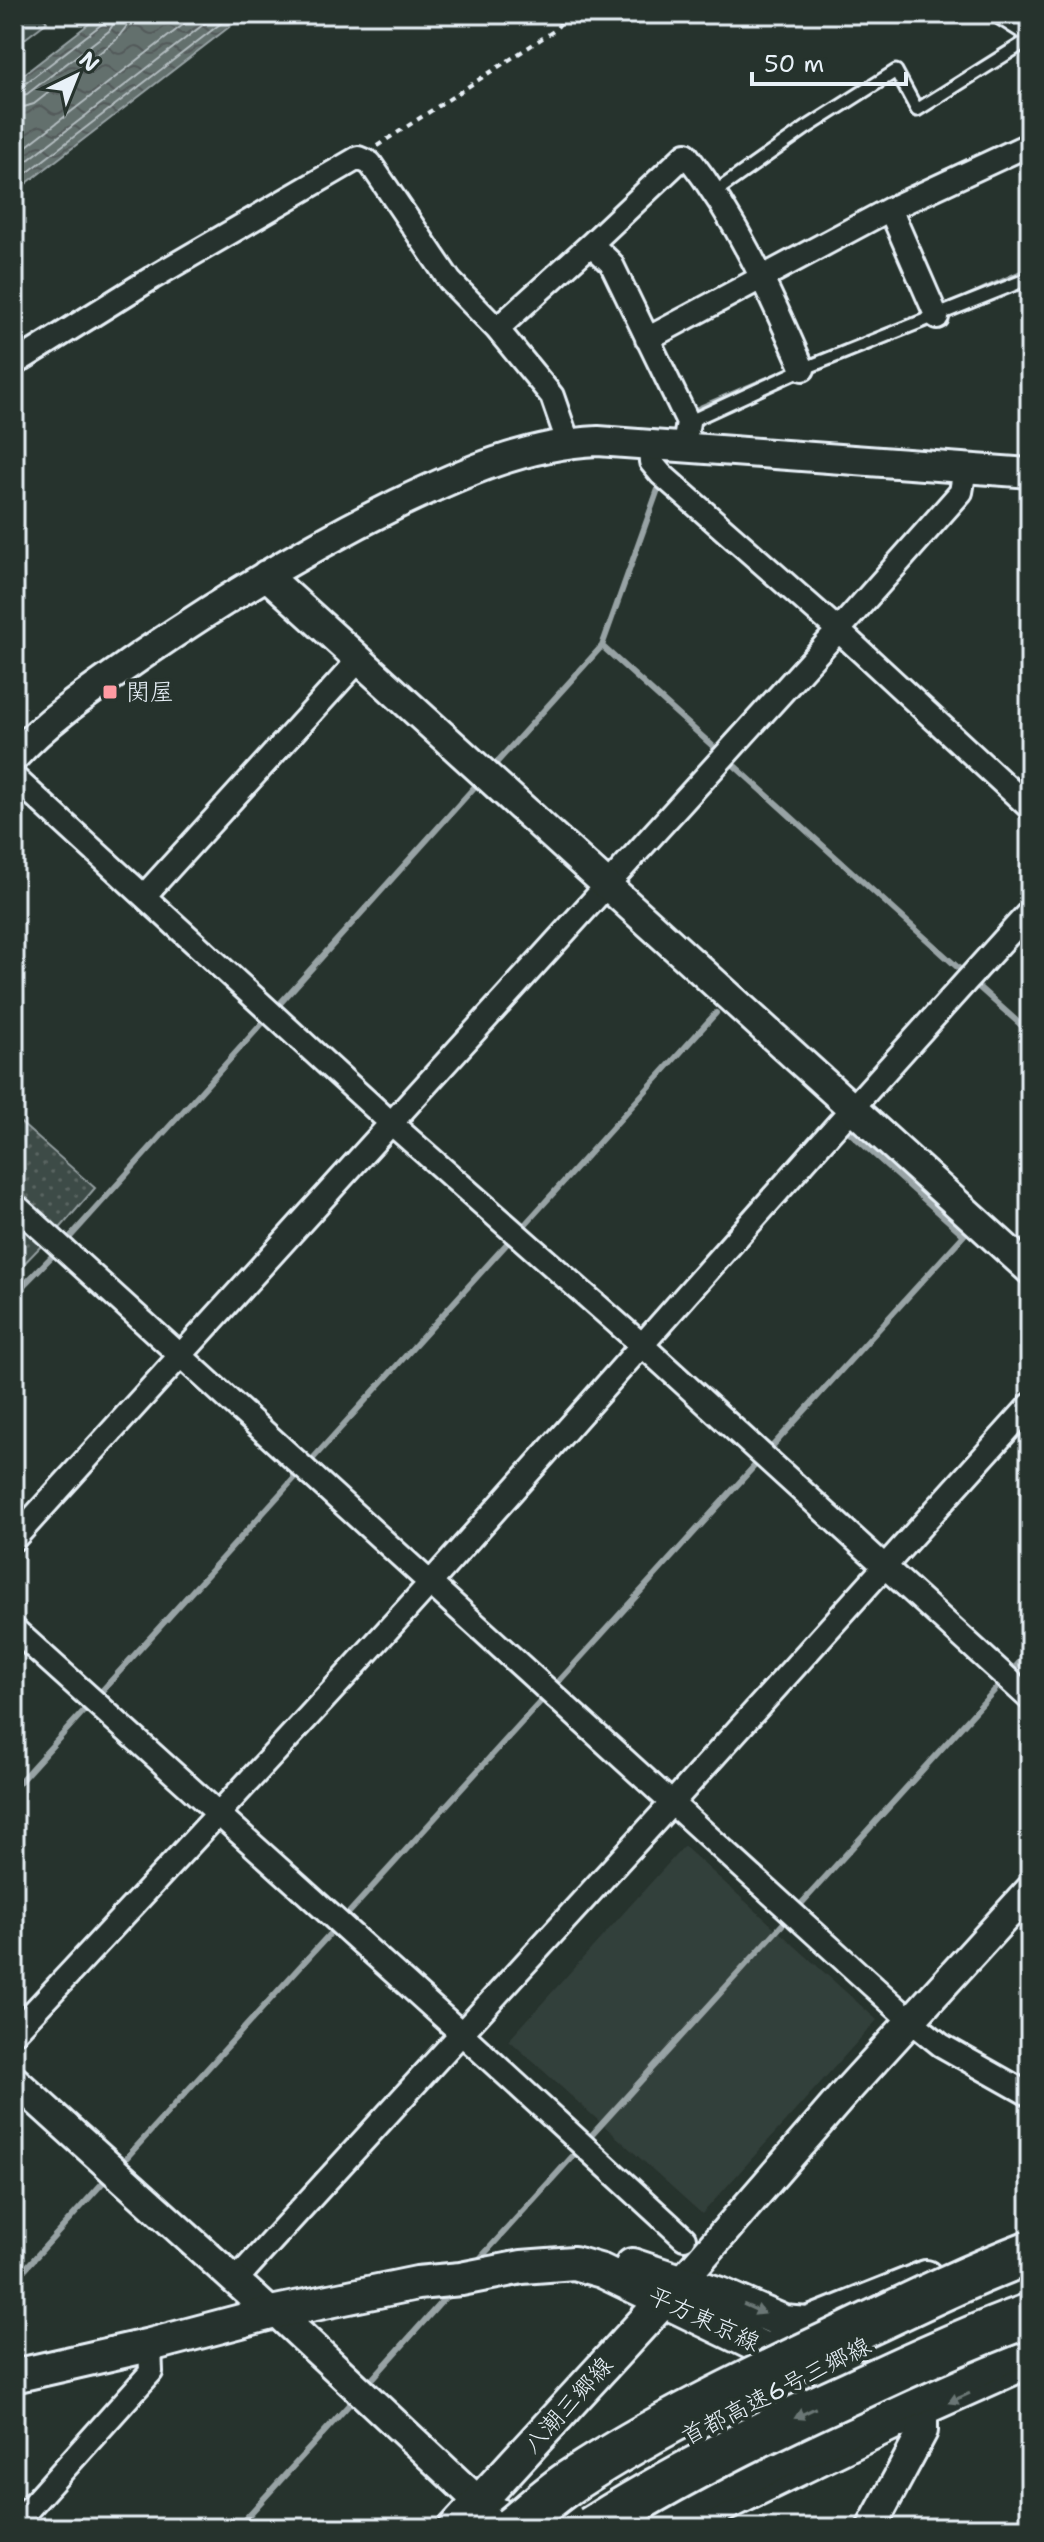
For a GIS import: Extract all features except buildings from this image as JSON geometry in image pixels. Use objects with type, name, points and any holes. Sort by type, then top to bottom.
[{"type":"highway","points":[[496,2515],[572,2480],[663,2426],[860,2328],[1030,2252]]},
{"type":"highway","name":"首都高速6号三郷線","points":[[532,2528],[695,2430],[791,2381],[897,2331],[1030,2279]]},
{"type":"highway","name":"首都高速6号三郷線","points":[[592,2528],[715,2458],[809,2411],[915,2362],[1030,2315]]},
{"type":"highway","points":[[637,2528],[672,2507],[1030,2340]]},
{"type":"main road","name":"平方東京線","points":[[672,2291],[720,2294],[784,2322],[808,2324],[1030,2238]]},
{"type":"main road","name":"平方東京線","points":[[14,2376],[273,2313],[417,2283],[459,2266],[525,2250],[576,2251],[618,2261],[760,2347],[854,2377],[913,2375],[1030,2327]]},
{"type":"main road","name":"八潮三郷線","points":[[455,2528],[496,2515],[672,2291]]},
{"type":"street","points":[[1003,14],[1030,31]]},
{"type":"street","points":[[647,339],[890,209],[1030,144]]},
{"type":"street","points":[[497,329],[686,154],[715,192],[763,276],[803,369]]},
{"type":"street","points":[[14,364],[152,278],[358,158],[370,163],[450,281],[497,329],[552,396],[568,442]]},
{"type":"street","points":[[890,209],[937,317]]},
{"type":"street","points":[[591,244],[611,263],[647,339],[686,434]]},
{"type":"street","points":[[14,757],[53,721],[116,673],[266,575],[354,526],[441,483],[506,458],[568,442],[650,444],[686,434],[965,469],[1030,473]]},
{"type":"street","points":[[650,444],[651,462],[661,474],[838,630],[1030,808]]},
{"type":"street","points":[[14,1539],[961,492],[965,469]]},
{"type":"street","points":[[266,575],[1030,1270]]},
{"type":"street","points":[[144,896],[358,661]]},
{"type":"street","points":[[14,777],[392,1124],[642,1345],[1030,1699]]},
{"type":"street","points":[[14,2033],[219,1815],[431,1582],[851,1107],[1030,911]]},
{"type":"street","points":[[14,1204],[911,2021],[941,2045],[1030,2095]]},
{"type":"street","points":[[235,2281],[1030,1405]]},
{"type":"street","points":[[14,1629],[684,2238]]},
{"type":"street","points":[[672,2291],[844,2094],[1030,1890]]},
{"type":"street","points":[[14,2080],[496,2515],[532,2528]]},
{"type":"street","points":[[14,2525],[151,2372],[150,2345]]},
{"type":"street","points":[[679,2528],[717,2514],[1030,2366]]},
{"type":"street","points":[[871,2528],[923,2431],[923,2414]]},
{"type":"lane","points":[[715,192],[806,128],[896,71],[917,110],[1030,39]]},
{"type":"lane","points":[[686,434],[709,410],[1030,278]]},
{"type":"path","points":[[358,158],[555,30],[568,14]]},
{"type":"shaded area","points":[[14,14],[41,14],[47,22],[14,47]]},
{"type":"shaded area","points":[[14,1117],[95,1188],[56,1233],[14,1194]]},
{"type":"shaded area","points":[[14,1216],[44,1243],[14,1274]]},
{"type":"shaded area","points":[[684,1846],[877,2020],[702,2214],[509,2040]]},
{"type":"water","points":[[98,14],[246,14],[14,193],[14,82]]},
{"type":"waterway","points":[[968,297],[1030,269]]},
{"type":"waterway","points":[[690,416],[693,411],[828,353]]},
{"type":"waterway","points":[[661,481],[602,646],[965,974]]},
{"type":"waterway","points":[[489,771],[602,646]]},
{"type":"waterway","points":[[275,1009],[479,782]]},
{"type":"waterway","points":[[973,982],[1030,1033]]},
{"type":"waterway","points":[[520,1230],[716,1013]]},
{"type":"waterway","points":[[14,1295],[268,1017]]},
{"type":"waterway","points":[[119,2166],[964,1235],[846,1129]]},
{"type":"waterway","points":[[308,1464],[512,1238]]},
{"type":"waterway","points":[[14,1788],[300,1472]]},
{"type":"waterway","points":[[1009,1674],[1030,1651]]},
{"type":"waterway","points":[[475,2264],[1002,1682]]},
{"type":"waterway","points":[[14,2281],[108,2177]]},
{"type":"waterway","points":[[366,2386],[452,2290]]},
{"type":"waterway","points":[[237,2528],[356,2397]]},
{"type":"place","name":"関屋","points":[[110,692]]}]
